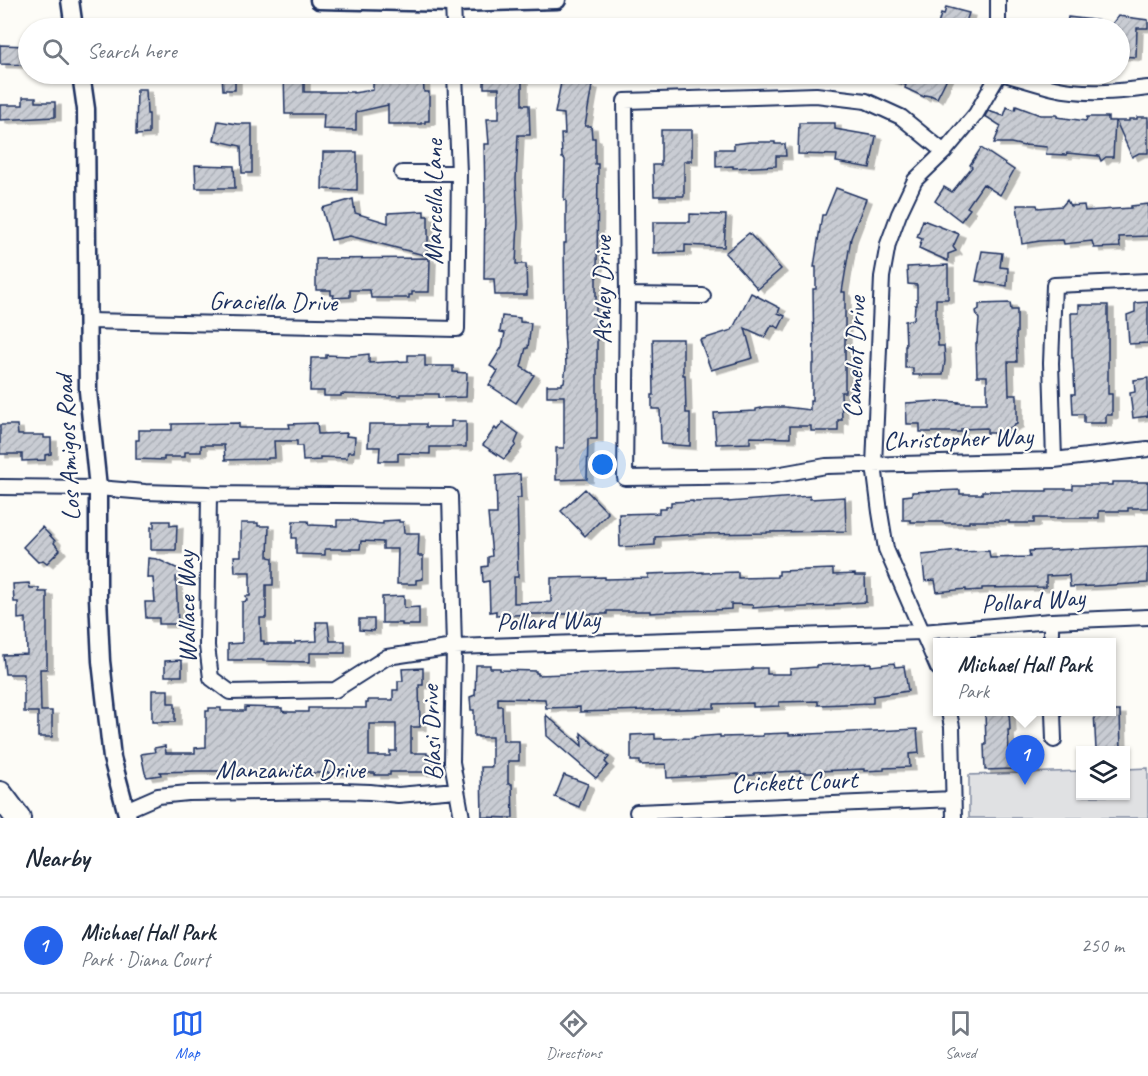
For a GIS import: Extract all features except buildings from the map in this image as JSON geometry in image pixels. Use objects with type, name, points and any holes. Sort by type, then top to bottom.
[{"type":"highway","points":[[0,794],[18,818]]},
{"type":"street","points":[[70,0],[73,18]]},
{"type":"street","points":[[319,0],[453,3],[557,0]]},
{"type":"street","points":[[998,0],[998,18]]},
{"type":"street","points":[[453,3],[454,18]]},
{"type":"street","name":"Los Amigos Road","points":[[82,84],[86,109],[88,391],[98,488],[98,597],[101,661],[112,758],[127,814]]},
{"type":"street","name":"Marcella Lane","points":[[455,84],[459,173],[457,329]]},
{"type":"street","name":"Camelot Drive","points":[[933,657],[886,549],[874,465],[882,277],[888,244],[915,180],[944,152],[976,114],[993,84]]},
{"type":"street","points":[[1041,84],[1091,92],[1118,92],[1148,88]]},
{"type":"street","name":"Ashley Drive","points":[[625,478],[627,295],[625,101],[816,95],[866,101],[901,117],[944,152]]},
{"type":"street","points":[[402,173],[459,173]]},
{"type":"street","points":[[1054,460],[1051,363],[1054,285],[1148,280]]},
{"type":"street","points":[[627,295],[703,296]]},
{"type":"street","name":"Graciella Drive","points":[[88,321],[457,329]]},
{"type":"street","name":"Christopher Way","points":[[625,478],[770,476],[826,466],[1054,460],[1148,449]]},
{"type":"street","points":[[0,487],[98,488],[209,494],[450,496],[454,647]]},
{"type":"street","name":"Wallace Way","points":[[209,494],[207,646],[211,678],[230,692],[335,690],[387,657],[454,647]]},
{"type":"street","name":"Pollard Way","points":[[454,647],[922,632],[1051,621],[1148,617]]},
{"type":"street","points":[[1051,621],[1052,638]]},
{"type":"street","name":"Blasi Drive","points":[[454,647],[452,762],[462,818]]},
{"type":"street","points":[[950,716],[954,818]]},
{"type":"street","points":[[1053,716],[1054,740]]},
{"type":"street","name":"Manzanita Drive","points":[[127,814],[158,796],[188,793],[342,791],[398,795],[432,794],[456,790]]},
{"type":"street","name":"Crickett Court","points":[[637,812],[954,799]]},
{"type":"shaded area","points":[[1148,768],[1148,818],[969,818],[969,775],[1076,771],[1076,800],[1130,800],[1130,769]]},
{"type":"place","name":"Michael Hall Park","points":[[1025,785]]}]
